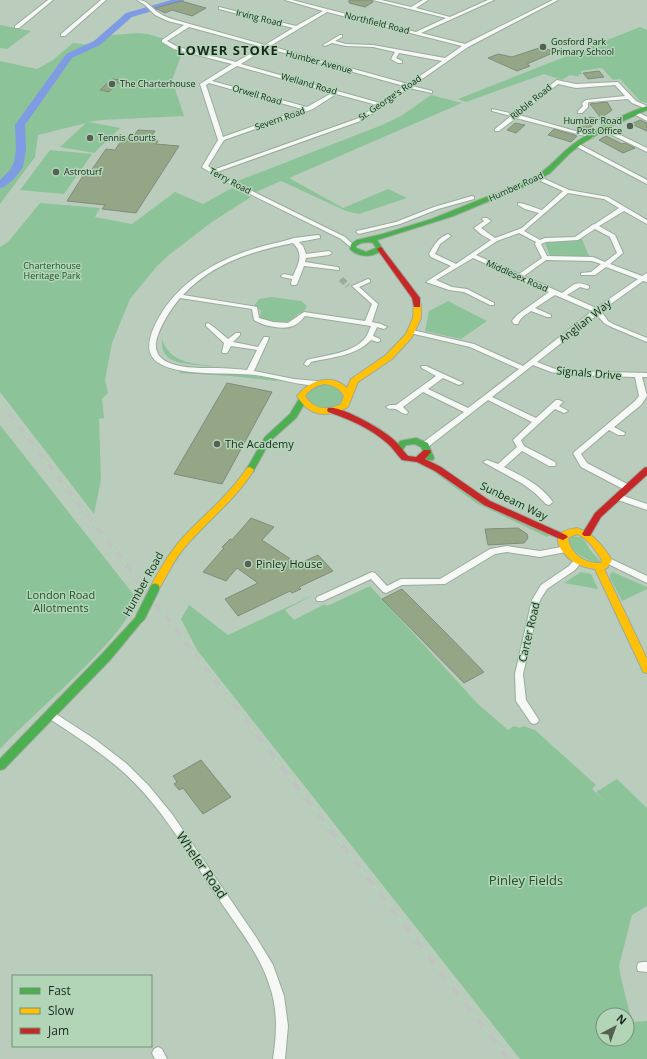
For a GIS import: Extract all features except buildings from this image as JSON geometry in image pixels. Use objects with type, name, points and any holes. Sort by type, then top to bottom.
[{"type":"main road","name":"Humber Road","points":[[379,247],[383,241],[400,232],[464,210],[538,178],[555,166],[577,145],[604,129],[646,108]]},
{"type":"main road","name":"Humber Road","points":[[366,236],[400,232]]},
{"type":"main road","points":[[356,421],[347,409],[352,384],[365,372],[390,356],[405,342],[412,332],[418,311],[416,298],[402,277],[390,265],[369,254],[358,253],[354,251],[353,247],[366,236],[376,242],[390,265]]},
{"type":"main road","points":[[369,254],[376,252],[379,247]]},
{"type":"main road","points":[[365,372],[329,382],[316,383],[309,386],[303,396],[310,408],[328,411],[356,421],[392,442],[402,456],[406,458],[418,459],[426,455],[426,449],[416,441],[401,444],[399,450]]},
{"type":"main road","points":[[329,382],[344,388],[348,398]]},
{"type":"main road","name":"Humber Road","points":[[0,766],[106,657],[140,618],[148,604],[159,576],[171,557],[181,545],[230,498],[241,484],[261,448],[272,435],[301,408],[303,396]]},
{"type":"main road","points":[[328,411],[340,408],[348,398]]},
{"type":"main road","name":"Humber Road","points":[[284,425],[304,416],[328,411]]},
{"type":"main road","points":[[382,436],[407,442]]},
{"type":"main road","name":"Sunbeam Way","points":[[426,449],[431,461],[438,469]]},
{"type":"main road","name":"Sunbeam Way","points":[[418,459],[438,469],[487,503],[563,537]]},
{"type":"main road","points":[[587,534],[598,515],[647,470]]},
{"type":"main road","points":[[577,531],[592,537],[597,549],[607,560],[604,566],[599,568],[590,566],[579,560],[562,544],[563,537],[571,532],[577,531]]},
{"type":"main road","points":[[599,568],[647,669]]},
{"type":"street","points":[[17,27],[51,0]]},
{"type":"street","points":[[62,35],[104,0]]},
{"type":"street","name":"Humber Avenue","points":[[139,0],[147,1],[150,8],[163,18],[430,92]]},
{"type":"street","name":"Northfield Road","points":[[287,0],[466,46]]},
{"type":"street","points":[[374,0],[450,18]]},
{"type":"street","points":[[412,9],[426,0]]},
{"type":"street","points":[[417,33],[492,0]]},
{"type":"street","name":"St. George's Road","points":[[212,172],[361,119],[466,46],[556,0]]},
{"type":"street","name":"Irving Road","points":[[221,8],[297,28]]},
{"type":"street","points":[[221,139],[203,85],[208,80],[236,63],[327,10]]},
{"type":"street","name":"Welland Road","points":[[188,25],[164,40],[176,48],[236,63],[382,105]]},
{"type":"street","points":[[325,45],[340,36]]},
{"type":"street","points":[[331,41],[346,45],[369,45],[445,60]]},
{"type":"street","points":[[398,51],[393,58],[400,62]]},
{"type":"street","name":"Orwell Road","points":[[208,80],[307,109]]},
{"type":"street","name":"Ribble Road","points":[[497,130],[557,82],[576,86],[616,83]]},
{"type":"street","name":"Humber Road","points":[[616,83],[637,104],[646,108]]},
{"type":"street","name":"Severn Road","points":[[221,139],[307,109],[336,92]]},
{"type":"street","points":[[580,112],[586,106],[588,100],[630,97]]},
{"type":"street","points":[[494,110],[591,136]]},
{"type":"street","points":[[636,113],[647,119]]},
{"type":"street","points":[[604,129],[647,150]]},
{"type":"street","name":"Terry Road","points":[[221,139],[205,167],[212,172],[336,234],[346,240],[353,247]]},
{"type":"street","points":[[577,145],[647,182]]},
{"type":"street","points":[[538,178],[567,191],[601,197],[613,201],[647,222]]},
{"type":"street","points":[[492,304],[464,290],[450,289],[430,281],[473,256],[473,254],[495,240],[527,227],[567,191]]},
{"type":"street","name":"Humber Road","points":[[366,236],[450,203],[472,198]]},
{"type":"street","points":[[450,203],[464,210]]},
{"type":"street","points":[[520,204],[527,208],[542,212]]},
{"type":"street","points":[[520,231],[540,242],[545,240],[576,239],[624,208]]},
{"type":"street","points":[[485,219],[488,221],[477,228],[495,240]]},
{"type":"street","points":[[583,274],[593,274],[620,252],[612,235],[594,226]]},
{"type":"street","name":"Terry Road","points":[[336,234],[366,236]]},
{"type":"street","points":[[448,236],[438,243],[432,254],[433,256],[456,266]]},
{"type":"street","points":[[316,383],[249,373],[175,367],[166,364],[155,356],[152,347],[155,334],[164,315],[178,296],[191,283],[220,263],[244,252],[294,240],[318,237]]},
{"type":"street","points":[[284,276],[294,281],[303,264],[304,256],[298,244],[294,240]]},
{"type":"street","points":[[540,242],[538,244],[545,258]]},
{"type":"street","points":[[304,256],[329,253]]},
{"type":"street","name":"Middlesex Road","points":[[473,256],[597,311],[606,322],[611,325],[647,340]]},
{"type":"street","points":[[519,277],[545,258],[588,258],[645,278]]},
{"type":"street","points":[[303,264],[337,269]]},
{"type":"street","name":"Anglian Way","points":[[426,449],[468,411],[597,311],[645,278]]},
{"type":"street","points":[[307,364],[309,360],[352,350],[366,342],[370,337],[375,304],[352,286],[368,281]]},
{"type":"street","name":"Middlesex Road","points":[[562,296],[580,284],[587,287]]},
{"type":"street","points":[[516,324],[515,321],[519,316],[554,292]]},
{"type":"street","points":[[178,296],[255,308],[256,319],[273,324],[292,324],[304,314],[371,324],[384,328]]},
{"type":"street","points":[[530,308],[549,316]]},
{"type":"street","points":[[212,328],[228,343],[260,349]]},
{"type":"street","points":[[412,332],[472,345],[521,371]]},
{"type":"street","points":[[225,352],[228,343],[238,334]]},
{"type":"street","points":[[370,337],[378,340]]},
{"type":"street","points":[[249,373],[266,338]]},
{"type":"street","name":"Signals Drive","points":[[532,362],[553,371],[565,373],[638,376],[647,375]]},
{"type":"street","points":[[424,367],[459,383]]},
{"type":"street","points":[[390,407],[398,407],[440,375]]},
{"type":"street","points":[[628,488],[584,465],[577,453],[638,403],[643,396],[638,376]]},
{"type":"street","points":[[290,379],[303,396]]},
{"type":"street","points":[[423,389],[468,411]]},
{"type":"street","points":[[487,397],[537,421]]},
{"type":"street","points":[[552,464],[520,448],[517,440],[557,404],[564,411]]},
{"type":"street","points":[[398,407],[404,412]]},
{"type":"street","points":[[609,427],[621,434]]},
{"type":"street","points":[[499,467],[520,448]]},
{"type":"street","points":[[487,462],[535,487],[543,493],[548,502]]},
{"type":"street","points":[[618,497],[647,507]]},
{"type":"street","points":[[320,599],[372,575],[386,590],[401,582],[442,582],[449,579],[484,555],[493,551],[507,550],[540,554],[566,549]]},
{"type":"street","name":"Carter Road","points":[[534,720],[521,701],[519,674],[536,600],[544,587],[572,568],[579,560]]},
{"type":"street","points":[[607,560],[647,580]]},
{"type":"street","name":"Wheler Road","points":[[50,714],[93,743],[119,763],[146,789],[168,817],[262,955],[275,980],[280,1002],[283,1021],[279,1059]]},
{"type":"green space","points":[[0,25],[31,31],[7,49],[0,48]]},
{"type":"green space","points":[[640,27],[647,30],[647,103],[640,101],[620,79],[613,80],[602,68],[581,71],[582,74],[578,75],[580,77],[570,75],[562,80],[544,74],[466,102],[458,99]]},
{"type":"green space","points":[[138,33],[165,39],[166,42],[183,51],[172,80],[184,116],[89,122],[120,128],[94,153],[60,147],[86,123],[38,135],[35,157],[0,204],[0,61],[37,69],[53,60],[73,43],[91,45],[102,36]]},
{"type":"green space","points":[[431,95],[462,103],[289,178],[343,208],[388,189],[407,198],[359,214],[346,211],[281,181],[256,192],[235,182],[382,125],[401,116]]},
{"type":"green space","name":"Astroturf","points":[[50,150],[92,154],[64,194],[20,190]]},
{"type":"green space","name":"Charterhouse Heritage Park","points":[[232,188],[251,197],[212,222],[170,254],[157,266],[130,299],[112,343],[105,380],[108,393],[102,399],[104,418],[99,419],[101,480],[94,514],[0,392],[0,247],[8,242],[40,203],[100,208],[95,217],[132,224],[175,192],[203,204]]},
{"type":"green space","points":[[582,239],[589,256],[550,256],[545,243],[549,242]]},
{"type":"green space","points":[[271,297],[301,301],[307,306],[303,313],[299,313],[290,321],[285,323],[277,323],[260,319],[261,310],[253,307],[259,299]]},
{"type":"green space","points":[[448,301],[487,321],[461,339],[425,331],[429,311]]},
{"type":"green space","points":[[162,339],[168,351],[173,356],[186,362],[215,366],[184,363],[172,360],[167,357],[164,352],[162,347]]},
{"type":"green space","points":[[181,371],[247,375],[278,379],[276,381],[231,376],[179,373]]},
{"type":"green space","points":[[328,385],[340,389],[344,397],[342,401],[331,408],[317,407],[312,404],[307,398],[307,394],[315,387]]},
{"type":"green space","name":"London Road Allotments","points":[[0,425],[137,599],[123,625],[92,660],[0,749]]},
{"type":"green space","points":[[427,467],[550,535],[547,537],[476,503]]},
{"type":"green space","points":[[573,537],[582,538],[600,563],[598,564],[581,556],[574,550],[567,543],[569,539]]},
{"type":"green space","points":[[581,572],[591,574],[598,589],[564,583]]},
{"type":"green space","points":[[613,572],[647,587],[647,589],[622,601],[610,578],[610,574]]},
{"type":"green space","name":"Pinley Fields","points":[[370,586],[478,704],[508,730],[514,726],[520,728],[523,726],[535,730],[596,785],[592,789],[609,805],[596,792],[617,779],[647,808],[647,906],[632,915],[619,966],[628,1007],[595,1007],[595,1047],[635,1047],[635,1022],[647,1021],[647,1059],[520,1059],[197,650],[181,619],[189,605],[228,635],[315,594],[285,610],[294,620],[325,604],[327,606]]},
{"type":"waterway","points":[[0,185],[14,172],[19,162],[21,156],[19,132],[20,125],[69,56],[97,43],[129,15],[180,0]]},
{"type":"tunnel","points":[[341,279],[348,286]]},
{"type":"railway","points":[[0,402],[5,408]]},
{"type":"railway","points":[[4,407],[227,696]]},
{"type":"railway","points":[[226,695],[508,1059]]},
{"type":"traffic: fast","points":[[369,240],[434,220],[528,183],[548,172],[572,148],[589,136],[647,108]]},
{"type":"traffic: fast","points":[[369,240],[376,242],[380,249],[370,254],[359,253],[353,249],[353,245],[359,241],[369,240]]},
{"type":"traffic: fast","points":[[250,470],[267,439],[297,412],[302,401]]},
{"type":"traffic: fast","points":[[399,449],[403,443],[416,441],[425,445],[430,458]]},
{"type":"traffic: fast","points":[[140,618],[155,588]]},
{"type":"traffic: fast","points":[[0,766],[106,657],[140,618]]},
{"type":"traffic: slow","points":[[348,395],[344,389],[338,385],[331,382],[324,382],[311,386],[305,390],[301,396],[309,406],[320,411],[333,410],[345,405],[354,381],[389,357],[409,335],[417,318],[417,305]]},
{"type":"traffic: slow","points":[[155,588],[166,566],[177,551],[235,491],[250,470]]},
{"type":"traffic: slow","points":[[577,531],[586,535],[597,547],[607,560],[604,566],[583,563],[577,560],[567,550],[563,537],[571,532],[577,531]]},
{"type":"traffic: slow","points":[[599,568],[647,669]]},
{"type":"traffic: jam","points":[[380,249],[416,298],[417,305]]},
{"type":"traffic: jam","points":[[331,410],[354,419],[377,431],[392,443],[405,458],[418,459],[423,457],[427,452]]},
{"type":"traffic: jam","points":[[418,459],[438,469],[487,503],[563,537]]},
{"type":"traffic: jam","points":[[587,534],[598,515],[647,470]]},
{"type":"place","name":"Gosford Park Primary School","points":[[543,47]]},
{"type":"place","name":"The Charterhouse","points":[[112,84]]},
{"type":"place","name":"Humber Road Post Office","points":[[630,126]]},
{"type":"place","name":"Tennis Courts","points":[[90,138]]},
{"type":"place","name":"Astroturf","points":[[56,172]]},
{"type":"place","name":"The Academy","points":[[217,444]]},
{"type":"place","name":"Pinley House","points":[[248,564]]},
{"type":"district","name":"LOWER STOKE","points":[[228,50]]}]
